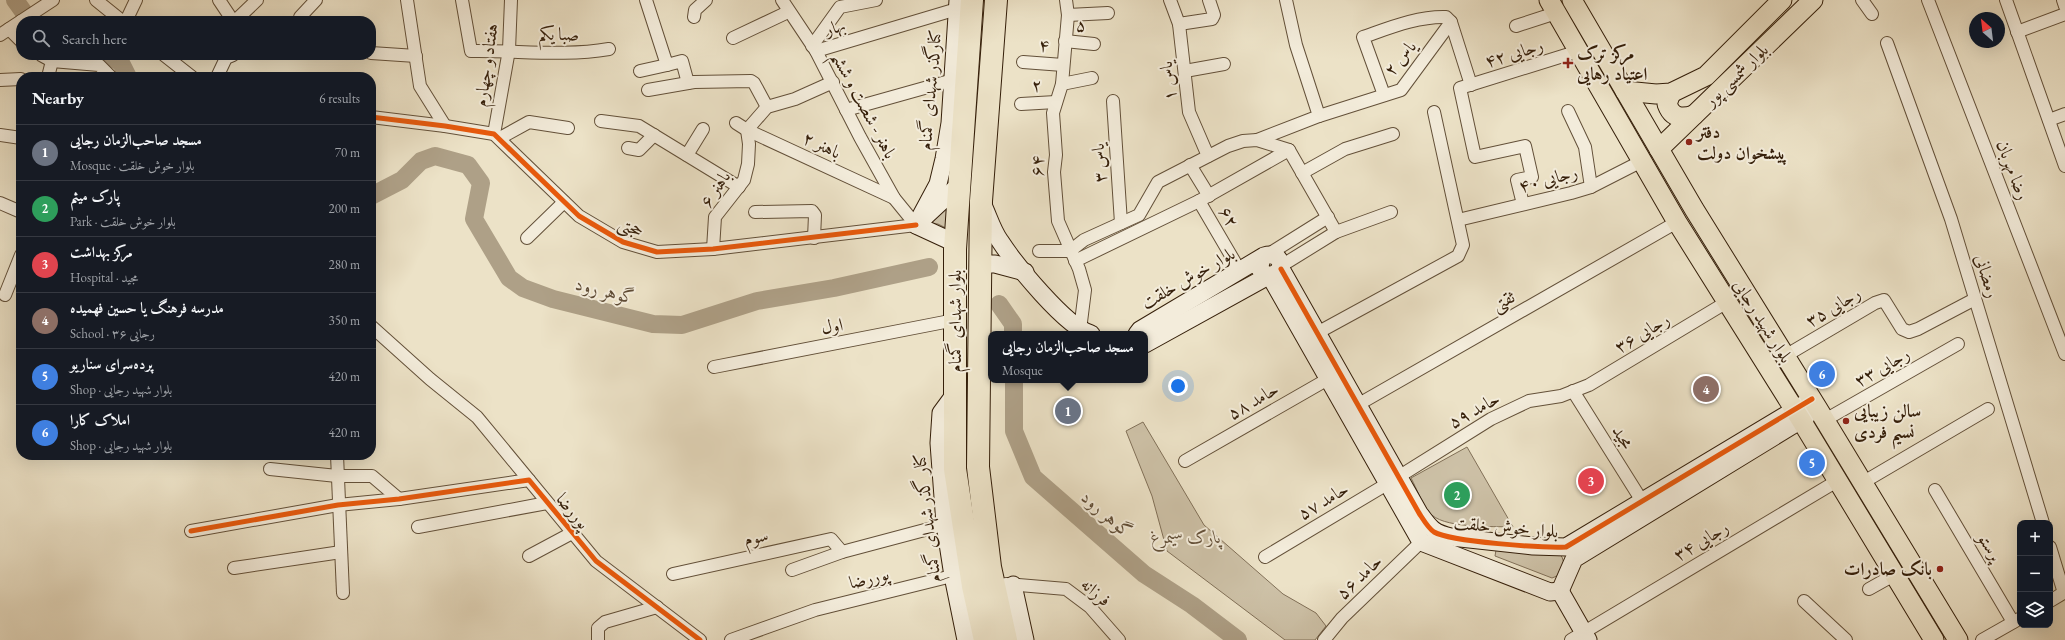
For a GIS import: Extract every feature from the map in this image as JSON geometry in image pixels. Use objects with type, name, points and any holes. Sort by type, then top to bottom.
[{"type":"highway","name":"بلوار شهدای گمنام","points":[[985,640],[984,576],[978,467],[979,264],[981,201],[996,0]]},
{"type":"highway","name":"بلوار شهدای گمنام","points":[[963,3],[962,151],[955,243],[954,522],[984,576],[1006,640]]},
{"type":"main road","name":"بلوار شهید رجایی","points":[[1572,0],[1659,149],[1958,640]]},
{"type":"main road","name":"بلوار شمسی پور","points":[[1625,91],[1656,94],[1671,93],[1706,76],[1782,0]]},
{"type":"main road","name":"بلوار شمسی پور","points":[[1659,149],[1813,0]]},
{"type":"main road","name":"بلوار شهید رجایی","points":[[1553,6],[1677,222],[1798,415],[1934,640]]},
{"type":"main road","points":[[1671,93],[1667,104],[1669,110],[1676,117],[1684,118],[1694,115]]},
{"type":"street","points":[[29,16],[53,0]]},
{"type":"street","points":[[96,0],[116,16]]},
{"type":"street","points":[[128,16],[136,0]]},
{"type":"street","points":[[219,0],[230,16]]},
{"type":"street","points":[[239,16],[257,0]]},
{"type":"street","points":[[300,16],[316,0]]},
{"type":"street","points":[[407,0],[420,86],[445,126]]},
{"type":"street","name":"صبا یکم","points":[[462,0],[470,51],[509,50],[576,53],[609,49]]},
{"type":"street","name":"هفتاد و چهارم","points":[[497,136],[509,50],[511,0]]},
{"type":"street","points":[[646,0],[667,65]]},
{"type":"street","points":[[694,17],[695,10],[706,0]]},
{"type":"street","name":"باهنر - شصت و ششم","points":[[782,0],[788,12],[814,49],[894,198],[916,225]]},
{"type":"street","points":[[814,49],[840,7],[876,0]]},
{"type":"street","name":"۶۴","points":[[1066,0],[1068,15],[1062,84],[1059,100],[1056,102],[1053,113],[1056,206],[1058,220],[1085,290],[1086,331]]},
{"type":"street","name":"یاس ۱","points":[[1170,0],[1179,24],[1189,112],[1208,156]]},
{"type":"street","points":[[1179,24],[1212,19],[1214,15],[1209,0]]},
{"type":"street","points":[[1286,0],[1296,45],[1319,116]]},
{"type":"street","points":[[1862,0],[1872,14]]},
{"type":"street","name":"رضا مهربان","points":[[1928,0],[2065,354]]},
{"type":"street","points":[[2006,0],[2065,166]]},
{"type":"street","points":[[2063,0],[2065,6]]},
{"type":"street","name":"بهار","points":[[814,49],[963,3]]},
{"type":"street","points":[[1516,26],[1553,6]]},
{"type":"street","points":[[733,38],[788,12]]},
{"type":"street","points":[[1068,15],[1108,13]]},
{"type":"street","points":[[2017,32],[2065,14]]},
{"type":"street","points":[[1384,95],[1363,37],[1423,19],[1446,17],[1452,22],[1465,87],[1475,157],[1525,146],[1532,177],[1518,180],[1523,204]]},
{"type":"street","name":"یاس ۲","points":[[1257,140],[1319,116],[1401,90],[1452,22]]},
{"type":"street","points":[[16,24],[4,32],[16,38]]},
{"type":"street","name":"۵","points":[[1065,41],[1094,44]]},
{"type":"street","name":"رمضانی","points":[[1887,43],[1950,219],[2042,520]]},
{"type":"street","name":"کنارگذر شهدای گمنام","points":[[916,225],[938,184],[950,123],[953,80],[962,49]]},
{"type":"street","name":"رجایی ۴۲","points":[[1465,87],[1579,52]]},
{"type":"street","points":[[376,53],[416,56]]},
{"type":"street","points":[[170,60],[186,72]]},
{"type":"street","points":[[220,72],[225,60]]},
{"type":"street","points":[[49,72],[52,61],[99,65],[106,72]]},
{"type":"street","points":[[640,71],[682,61],[688,83]]},
{"type":"street","name":"۴","points":[[1023,62],[1063,65]]},
{"type":"street","points":[[1185,71],[1224,64]]},
{"type":"street","points":[[1062,84],[1092,78]]},
{"type":"street","points":[[0,80],[16,79]]},
{"type":"street","points":[[846,110],[953,80]]},
{"type":"street","points":[[648,90],[688,83],[751,81],[754,83],[767,107]]},
{"type":"street","points":[[747,130],[767,107],[795,99],[832,82]]},
{"type":"street","name":"یاس ۳","points":[[1112,101],[1121,223]]},
{"type":"street","name":"۲","points":[[1021,104],[1056,102]]},
{"type":"street","points":[[1568,111],[1585,147],[1591,187]]},
{"type":"street","points":[[1316,333],[1458,256],[1463,245],[1434,112]]},
{"type":"street","points":[[2049,120],[2065,114]]},
{"type":"street","points":[[376,119],[445,126],[497,136],[529,122],[568,128]]},
{"type":"street","points":[[601,121],[639,126],[739,187]]},
{"type":"street","name":"باهنر ۲","points":[[736,123],[747,130],[894,198]]},
{"type":"street","points":[[950,123],[962,151]]},
{"type":"street","points":[[687,155],[703,129]]},
{"type":"street","name":"باهنر ۶","points":[[712,249],[715,217],[721,207],[744,180],[748,164],[749,144],[747,130]]},
{"type":"street","points":[[1302,173],[1345,149],[1393,134]]},
{"type":"street","points":[[0,135],[16,137]]},
{"type":"street","points":[[628,148],[639,150],[654,135]]},
{"type":"street","name":"حجتی","points":[[497,136],[584,220],[623,242],[657,252],[712,249],[916,225]]},
{"type":"street","points":[[1073,256],[1084,240],[1139,215],[1158,182],[1228,146],[1243,141],[1257,140],[1289,150],[1336,232]]},
{"type":"street","points":[[1642,161],[1659,149]]},
{"type":"street","points":[[1039,251],[1073,256],[1145,228],[1204,198],[1289,150]]},
{"type":"street","name":"رجایی ۴۰","points":[[1458,220],[1591,187],[1642,161]]},
{"type":"street","name":"۶۲","points":[[1190,165],[1204,198],[1240,271]]},
{"type":"street","points":[[955,243],[916,225],[959,185]]},
{"type":"street","points":[[981,201],[1000,241],[1056,308],[1085,331]]},
{"type":"street","points":[[527,238],[564,202]]},
{"type":"street","points":[[0,203],[16,210]]},
{"type":"street","points":[[755,212],[812,211],[815,215],[814,238]]},
{"type":"street","points":[[1328,217],[1265,257],[1260,269],[1275,272],[1336,232],[1391,212]]},
{"type":"street","points":[[1139,215],[1145,228]]},
{"type":"street","name":"ثقتی","points":[[1352,408],[1677,222]]},
{"type":"street","name":"بلوار خوش خلقت","points":[[1139,331],[1265,257]]},
{"type":"street","points":[[979,264],[995,264],[1025,272]]},
{"type":"street","points":[[5,296],[16,268]]},
{"type":"street","name":"بلوار خوش خلقت","points":[[1275,272],[1316,333],[1333,376]]},
{"type":"street","name":"بلوار خوش خلقت","points":[[1148,342],[1275,272]]},
{"type":"street","name":"بلوار خوش خلقت","points":[[1275,272],[1393,480],[1421,542],[1555,592],[1570,553],[1642,501],[1798,415]]},
{"type":"street","name":"رجایی ۳۵","points":[[1785,356],[1875,303],[1884,300],[1902,329],[1909,332],[1918,329],[1975,299]]},
{"type":"street","name":"رجایی ۳۶","points":[[1573,391],[1589,385],[1727,302]]},
{"type":"street","name":"اول","points":[[714,367],[955,320]]},
{"type":"street","name":"پوررضا","points":[[376,330],[430,379],[477,417],[596,561],[700,640]]},
{"type":"street","name":"رجایی ۳۳","points":[[1818,410],[1958,344]]},
{"type":"street","name":"حامد ۵۸","points":[[1185,461],[1333,376]]},
{"type":"street","name":"حامد ۵۹","points":[[1393,480],[1490,419],[1529,401],[1561,396],[1573,391]]},
{"type":"street","name":"مجید","points":[[1573,391],[1642,501]]},
{"type":"street","points":[[1862,483],[1988,409]]},
{"type":"street","points":[[1798,415],[1818,410]]},
{"type":"street","name":"بلوار خوش خلقت","points":[[1393,480],[1433,531],[1451,537],[1533,546],[1570,553],[1798,415]]},
{"type":"street","points":[[337,460],[343,593]]},
{"type":"street","points":[[270,469],[337,476],[372,476],[399,499]]},
{"type":"street","points":[[191,531],[338,505],[399,499],[529,480]]},
{"type":"street","name":"حامد ۵۷","points":[[1265,557],[1393,480]]},
{"type":"street","name":"رجایی ۳۴","points":[[1580,638],[1837,480]]},
{"type":"street","name":"پرستو","points":[[1935,490],[2017,620]]},
{"type":"street","points":[[418,527],[547,503]]},
{"type":"street","points":[[792,570],[842,552],[954,522]]},
{"type":"street","points":[[530,556],[572,533]]},
{"type":"street","name":"سوم","points":[[672,574],[831,539],[842,552]]},
{"type":"street","name":"حامد ۵۶","points":[[1324,640],[1342,618],[1421,542]]},
{"type":"street","points":[[1490,569],[1484,561],[1484,552],[1499,543]]},
{"type":"street","points":[[234,568],[341,552]]},
{"type":"street","points":[[2053,556],[2064,592],[2053,599]]},
{"type":"street","points":[[1869,589],[1894,575]]},
{"type":"street","points":[[984,576],[1025,640]]},
{"type":"street","name":"پوررضا","points":[[731,640],[815,610],[984,576]]},
{"type":"street","name":"کنار گذر شهدای گمنام","points":[[966,640],[984,576]]},
{"type":"street","name":"فرزانه","points":[[984,576],[1066,589],[1090,607],[1119,640]]},
{"type":"street","points":[[1555,592],[1580,638]]},
{"type":"street","points":[[1804,601],[1846,640]]},
{"type":"street","points":[[598,640],[598,628],[605,622],[657,607]]},
{"type":"street","points":[[1982,640],[2017,620]]},
{"type":"green space","points":[[949,202],[950,230],[938,224],[923,223]]},
{"type":"green space","name":"پارک سیمرغ","points":[[1143,422],[1204,525],[1283,594],[1316,613],[1326,626],[1315,640],[1285,640],[1167,551],[1152,496],[1126,431]]},
{"type":"green space","points":[[1467,447],[1513,527],[1468,526],[1444,521],[1435,517],[1429,512],[1424,504],[1411,478]]},
{"type":"green space","points":[[1496,550],[1557,552],[1562,557],[1564,563],[1557,576],[1552,578],[1495,556]]},
{"type":"waterway","name":"گوهر رود","points":[[15,0],[26,16]]},
{"type":"waterway","name":"گوهر رود","points":[[116,60],[121,63],[126,72]]},
{"type":"waterway","name":"گوهر رود","points":[[376,193],[402,180],[421,161],[435,156],[468,165],[481,183],[474,219],[509,278],[523,288],[553,299],[653,324],[682,325],[757,301],[834,288],[929,267]]},
{"type":"waterway","name":"گوهر رود","points":[[999,304],[1013,324],[1013,331]]},
{"type":"waterway","name":"گوهر رود","points":[[1014,383],[1014,431],[1033,477],[1144,574],[1192,605],[1238,640]]},
{"type":"cycle path","points":[[376,118],[494,134],[579,216],[623,242],[657,252],[713,249],[916,225]]},
{"type":"cycle path","points":[[1281,269],[1419,513],[1434,532],[1444,536],[1498,544],[1566,547],[1812,399]]},
{"type":"cycle path","points":[[191,531],[338,505],[399,499],[529,480],[596,561],[700,640]]},
{"type":"place","name":"مرکز ترک اعتیاد رهایی","points":[[1568,63]]},
{"type":"place","name":"دفتر پیشخوان دولت","points":[[1689,142]]},
{"type":"place","name":"املاک کارا","points":[[1822,374]]},
{"type":"place","name":"مدرسه فرهنگ یا حسین فهمیده","points":[[1706,389]]},
{"type":"place","name":"مسجد صاحب‌الزمان رجایی","points":[[1068,411]]},
{"type":"place","name":"سالن زیبایی نسیم فردی","points":[[1846,421]]},
{"type":"place","name":"پرده‌سرای سناریو","points":[[1812,463]]},
{"type":"place","name":"مرکز بهداشت","points":[[1591,481]]},
{"type":"place","name":"پارک میثم","points":[[1457,495]]},
{"type":"place","name":"بانک صادرات","points":[[1940,569]]}]
